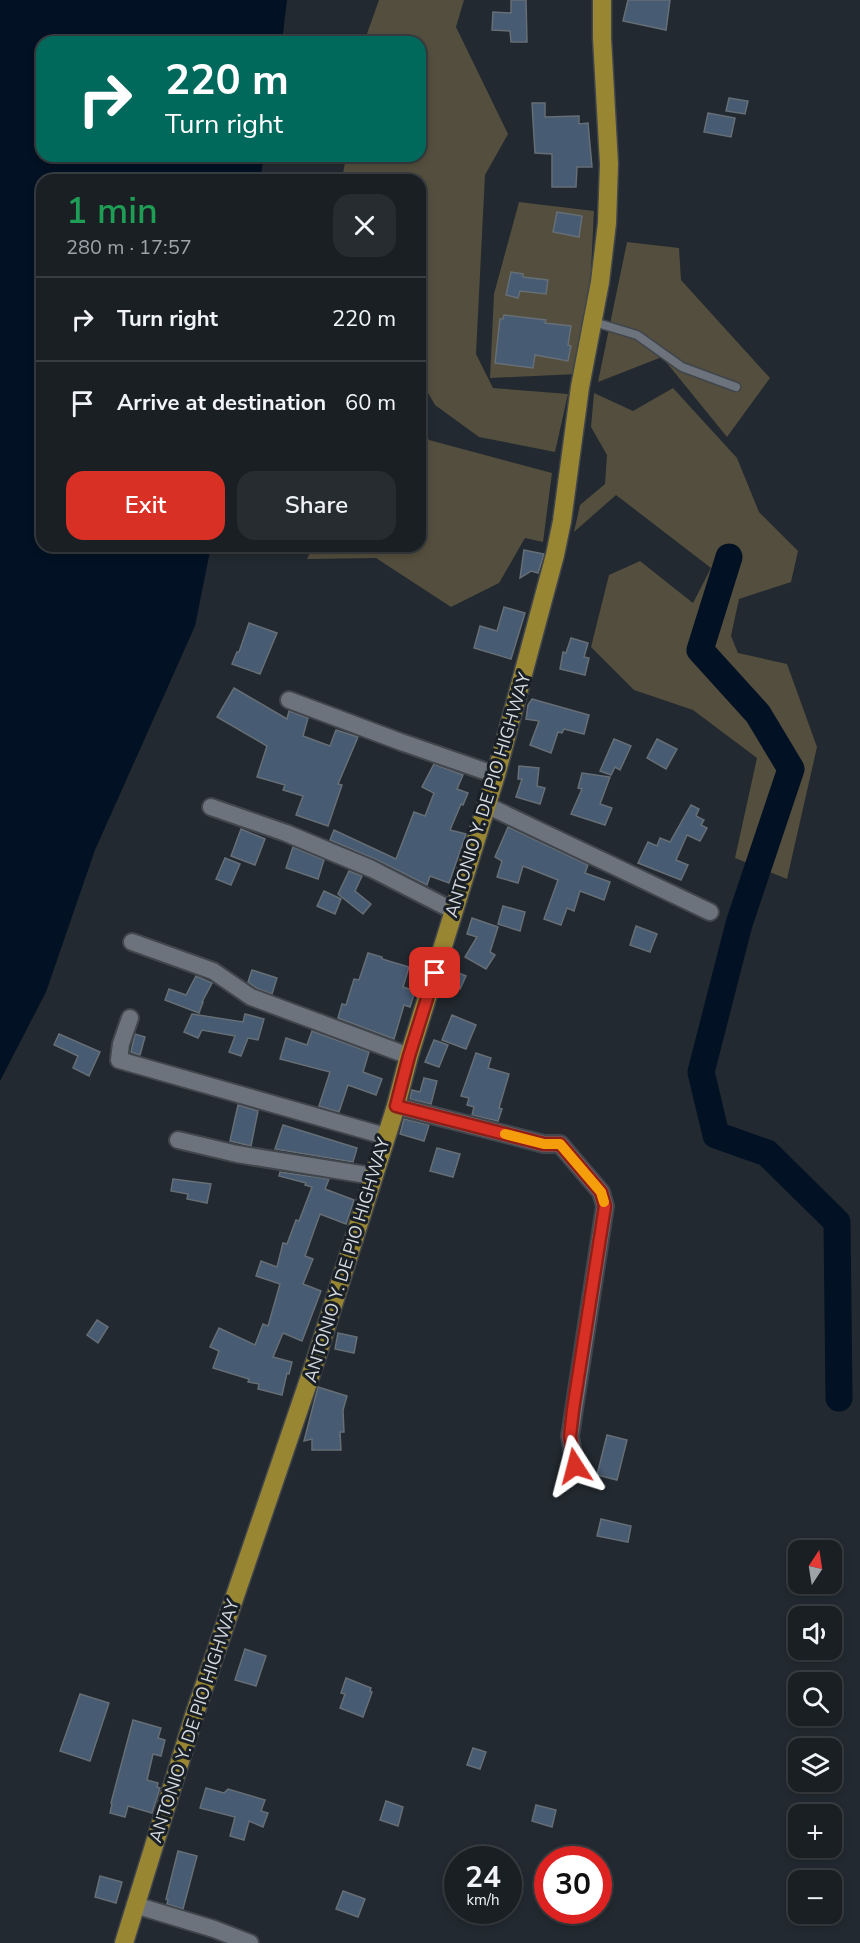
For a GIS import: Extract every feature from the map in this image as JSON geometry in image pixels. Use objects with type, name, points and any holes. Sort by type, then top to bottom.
[{"type":"highway","name":"ANTONIO Y. DE PIO HIGHWAY","points":[[124,1943],[194,1716],[315,1362],[396,1106],[409,1056],[496,775],[555,555],[562,521],[580,387],[594,322],[607,223],[609,176],[602,0]]},
{"type":"street","points":[[289,700],[496,775]]},
{"type":"street","points":[[486,805],[710,912]]},
{"type":"street","points":[[210,807],[286,834],[372,869],[454,911]]},
{"type":"street","points":[[132,942],[213,971],[251,997],[409,1056]]},
{"type":"street","points":[[130,1018],[119,1060],[386,1137]]},
{"type":"street","points":[[396,1106],[544,1144],[560,1144],[601,1192],[605,1206],[570,1436],[575,1466]]},
{"type":"street","points":[[178,1140],[237,1154],[372,1176]]},
{"type":"street","points":[[135,1905],[214,1929],[250,1943]]},
{"type":"lane","points":[[594,322],[637,335],[682,368],[736,387]]},
{"type":"shaded area","points":[[379,0],[464,0],[456,27],[508,134],[485,175],[476,354],[493,388],[568,394],[555,452],[479,437],[435,405],[426,389],[426,174],[343,174],[345,162],[426,162],[426,36],[366,36]]},
{"type":"shaded area","points":[[519,202],[594,211],[590,291],[577,374],[490,378],[494,294]]},
{"type":"shaded area","points":[[627,242],[679,248],[681,280],[770,378],[727,437],[662,357],[598,382]]},
{"type":"shaded area","points":[[673,388],[737,458],[759,512],[798,551],[791,582],[739,599],[731,636],[738,653],[787,664],[817,747],[787,879],[735,858],[757,758],[693,710],[634,690],[591,647],[609,575],[640,561],[693,603],[711,568],[616,495],[574,532],[580,505],[605,484],[607,455],[591,427],[594,393],[633,411]]},
{"type":"shaded area","points":[[426,433],[429,440],[552,473],[543,542],[525,538],[499,583],[451,607],[376,558],[307,559],[310,552],[426,552]]},
{"type":"water","points":[[0,0],[287,0],[283,36],[36,36],[36,162],[263,162],[261,174],[36,174],[36,552],[210,552],[195,626],[95,850],[46,992],[0,1081]]},
{"type":"building","points":[[511,0],[526,0],[527,42],[511,42],[510,31],[492,30],[493,12],[511,13]]},
{"type":"building","points":[[628,0],[670,0],[666,30],[623,21]]},
{"type":"building","points":[[729,98],[748,101],[745,114],[726,111]]},
{"type":"building","points":[[532,103],[545,103],[545,117],[579,116],[579,124],[588,123],[592,167],[577,167],[576,187],[552,187],[552,154],[535,153]]},
{"type":"building","points":[[708,113],[735,118],[731,137],[704,132]]},
{"type":"building","points":[[557,212],[582,216],[579,237],[553,232]]},
{"type":"building","points":[[511,272],[523,274],[523,277],[548,280],[546,294],[520,291],[518,298],[506,295]]},
{"type":"building","points":[[504,315],[546,320],[545,323],[571,326],[568,361],[535,355],[533,368],[495,363],[500,319],[503,319]]},
{"type":"building","points":[[524,550],[544,554],[538,573],[531,571],[520,578]]},
{"type":"building","points":[[504,607],[525,613],[511,659],[474,648],[480,626],[497,631]]},
{"type":"building","points":[[249,623],[277,633],[260,674],[232,664],[239,652]]},
{"type":"building","points":[[571,638],[588,643],[584,657],[589,658],[585,675],[560,669],[563,652],[566,653]]},
{"type":"building","points":[[234,688],[287,719],[289,711],[308,718],[303,736],[330,746],[336,730],[358,737],[338,784],[342,785],[328,826],[296,815],[303,796],[283,790],[285,785],[257,777],[267,746],[217,717]]},
{"type":"building","points":[[532,699],[589,715],[584,734],[564,729],[562,733],[558,732],[551,753],[530,745],[539,721],[526,719],[528,705]]},
{"type":"building","points":[[614,739],[631,746],[620,770],[615,767],[611,775],[600,771]]},
{"type":"building","points":[[657,739],[677,749],[666,769],[647,758]]},
{"type":"building","points":[[434,764],[463,775],[457,789],[468,793],[450,830],[466,834],[449,883],[430,876],[427,885],[330,840],[334,830],[396,859],[414,812],[425,816],[434,793],[422,787]]},
{"type":"building","points":[[519,766],[539,768],[537,786],[545,788],[540,804],[516,797],[522,779],[518,779]]},
{"type":"building","points":[[582,773],[610,777],[600,804],[612,808],[605,825],[571,814],[582,789],[578,788]]},
{"type":"building","points":[[691,805],[699,809],[696,816],[704,820],[701,825],[707,828],[700,841],[687,835],[676,860],[688,865],[681,880],[638,863],[648,842],[657,846],[660,838],[670,842]]},
{"type":"building","points":[[508,827],[588,865],[585,873],[610,882],[604,900],[580,891],[574,911],[567,908],[561,925],[544,919],[558,880],[523,866],[518,883],[497,877],[502,861],[495,857]]},
{"type":"building","points":[[241,829],[265,839],[255,865],[231,856]]},
{"type":"building","points":[[293,847],[324,860],[318,879],[286,868]]},
{"type":"building","points":[[225,858],[240,864],[231,885],[216,879]]},
{"type":"building","points":[[349,871],[362,876],[355,891],[371,904],[363,914],[338,894]]},
{"type":"building","points":[[324,891],[341,899],[335,914],[317,906]]},
{"type":"building","points":[[503,906],[525,912],[520,931],[498,924]]},
{"type":"building","points":[[472,918],[498,927],[490,952],[495,955],[486,969],[465,957],[477,937],[467,934]]},
{"type":"building","points":[[636,926],[657,934],[650,952],[630,945]]},
{"type":"building","points":[[368,953],[409,967],[403,987],[415,991],[410,1007],[404,1005],[394,1039],[338,1018],[342,1004],[346,1005],[354,979],[359,980]]},
{"type":"building","points":[[449,969],[466,976],[460,989],[444,983]]},
{"type":"building","points":[[252,970],[277,978],[272,994],[248,982]]},
{"type":"building","points":[[196,976],[212,983],[199,1013],[165,1000],[169,989],[186,995]]},
{"type":"building","points":[[192,1014],[243,1022],[245,1014],[264,1019],[258,1040],[248,1038],[241,1056],[229,1052],[235,1036],[202,1030],[198,1038],[184,1032]]},
{"type":"building","points":[[452,1015],[476,1025],[466,1049],[442,1040]]},
{"type":"building","points":[[312,1031],[369,1052],[363,1072],[382,1079],[376,1095],[348,1085],[339,1112],[319,1106],[330,1072],[280,1059],[286,1038],[307,1045]]},
{"type":"building","points":[[59,1034],[100,1052],[89,1076],[73,1068],[78,1056],[54,1045]]},
{"type":"building","points":[[135,1034],[145,1037],[140,1055],[131,1052]]},
{"type":"building","points":[[434,1040],[448,1045],[439,1067],[425,1062]]},
{"type":"building","points":[[476,1053],[491,1058],[488,1068],[509,1074],[499,1108],[502,1109],[498,1121],[472,1115],[474,1107],[467,1105],[469,1098],[461,1096]]},
{"type":"building","points":[[424,1078],[437,1081],[431,1104],[410,1099],[412,1090],[420,1092]]},
{"type":"building","points":[[238,1105],[258,1111],[251,1146],[230,1141]]},
{"type":"building","points":[[404,1119],[429,1125],[424,1141],[400,1134]]},
{"type":"building","points":[[283,1125],[357,1148],[353,1162],[275,1149]]},
{"type":"building","points":[[437,1148],[460,1154],[453,1177],[430,1171]]},
{"type":"building","points":[[280,1172],[329,1179],[325,1189],[354,1200],[346,1224],[320,1214],[305,1256],[313,1259],[303,1284],[321,1291],[302,1341],[283,1333],[273,1357],[292,1362],[282,1395],[258,1389],[259,1384],[248,1382],[249,1379],[213,1368],[219,1351],[210,1347],[219,1328],[255,1345],[263,1324],[268,1326],[280,1284],[256,1276],[261,1261],[277,1267],[283,1243],[287,1244],[296,1220],[299,1221],[312,1187],[305,1185],[306,1183],[279,1176]]},
{"type":"building","points":[[173,1179],[211,1184],[207,1203],[187,1199],[188,1194],[171,1191]]},
{"type":"building","points":[[97,1320],[108,1327],[98,1343],[87,1335]]},
{"type":"building","points":[[338,1333],[357,1337],[354,1353],[335,1349]]},
{"type":"building","points":[[318,1387],[347,1396],[343,1410],[344,1432],[340,1432],[341,1450],[312,1450],[312,1439],[304,1441]]},
{"type":"building","points":[[607,1435],[627,1440],[617,1480],[597,1475]]},
{"type":"building","points":[[601,1519],[631,1526],[628,1542],[597,1536]]},
{"type":"building","points":[[245,1649],[266,1656],[256,1686],[235,1680]]},
{"type":"building","points":[[346,1678],[371,1688],[372,1692],[363,1717],[340,1708],[345,1694],[341,1693]]},
{"type":"building","points":[[80,1694],[109,1703],[90,1761],[60,1751]]},
{"type":"building","points":[[133,1720],[161,1728],[158,1738],[165,1740],[161,1756],[153,1754],[147,1780],[158,1783],[157,1787],[160,1788],[152,1813],[128,1806],[125,1817],[110,1813]]},
{"type":"building","points":[[473,1748],[486,1752],[480,1769],[467,1765]]},
{"type":"building","points":[[206,1788],[224,1793],[228,1789],[265,1800],[261,1811],[268,1813],[263,1827],[249,1821],[244,1840],[230,1836],[235,1817],[200,1808]]},
{"type":"building","points":[[386,1801],[403,1807],[398,1826],[380,1820]]},
{"type":"building","points":[[536,1805],[556,1810],[552,1827],[532,1821]]},
{"type":"building","points":[[178,1851],[197,1856],[183,1909],[167,1904],[166,1899]]},
{"type":"building","points":[[100,1876],[122,1882],[116,1903],[95,1897]]},
{"type":"building","points":[[343,1891],[365,1899],[358,1917],[336,1909]]},
{"type":"waterway","points":[[729,557],[700,650],[758,714],[791,769],[739,924],[701,1072],[716,1135],[767,1153],[837,1222],[839,1398]]},
{"type":"slow traffic","points":[[505,1134],[544,1144],[560,1144],[601,1192],[604,1202]]},
{"type":"route","points":[[435,973],[396,1106],[544,1144],[560,1144],[601,1192],[605,1206],[570,1436],[575,1466]]}]
